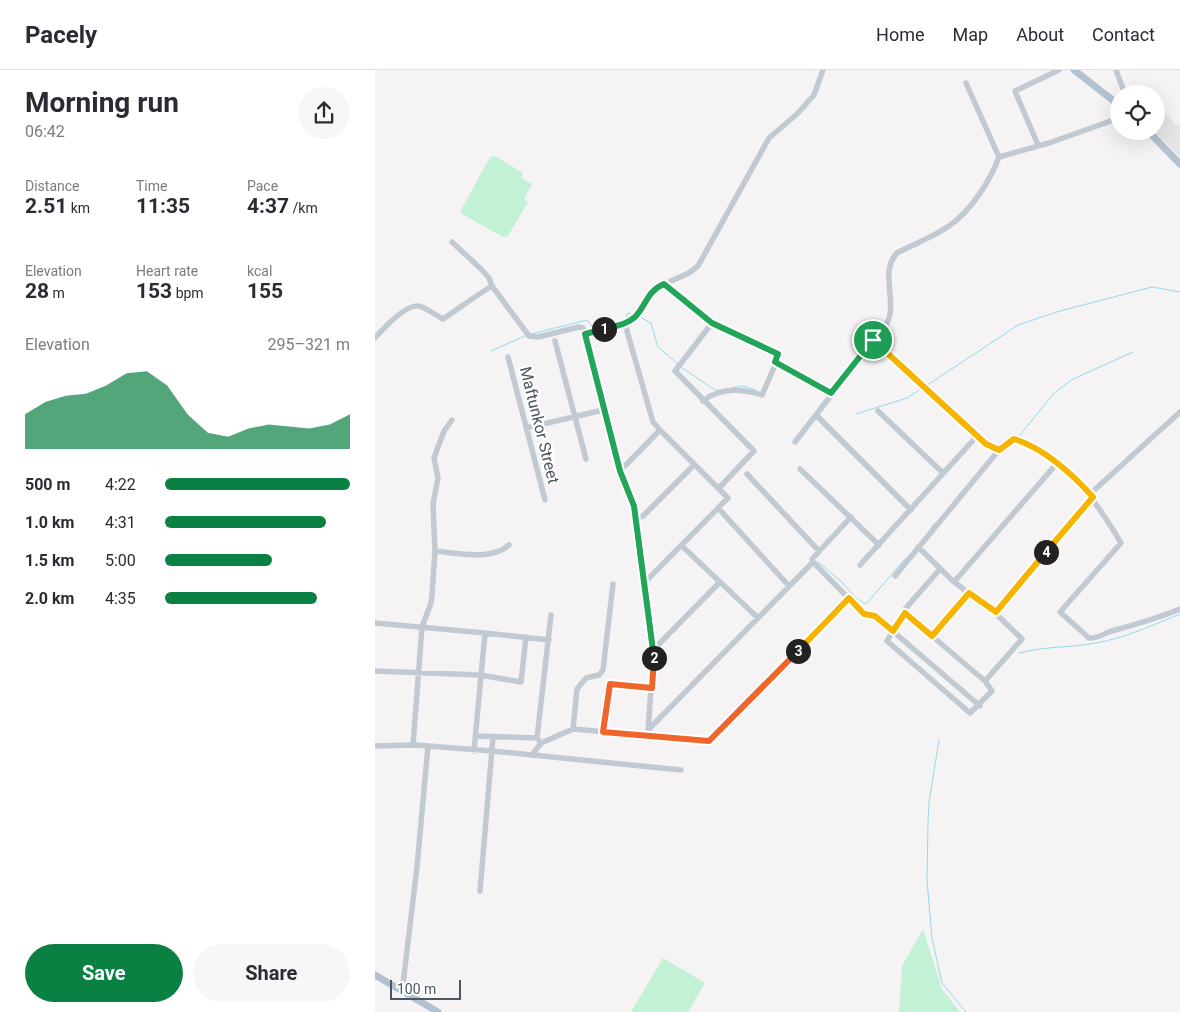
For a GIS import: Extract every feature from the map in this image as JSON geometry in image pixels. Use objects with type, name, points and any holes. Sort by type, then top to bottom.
[{"type":"main road","points":[[1074,70],[1110,98]]},
{"type":"main road","points":[[1157,140],[1180,164]]},
{"type":"main road","points":[[375,975],[438,1012]]},
{"type":"street","points":[[585,334],[625,324],[636,315],[655,288],[689,273],[698,266],[769,138],[797,114],[814,95],[823,70]]},
{"type":"street","points":[[1037,146],[1015,91],[1059,70]]},
{"type":"street","points":[[1116,70],[1122,85]]},
{"type":"street","points":[[795,442],[887,322],[890,314],[889,279],[891,259],[897,253],[949,226],[964,212],[992,175],[999,157],[965,83]]},
{"type":"street","points":[[999,157],[1110,121]]},
{"type":"street","points":[[451,242],[489,278],[492,286],[529,336],[538,337],[579,327],[583,328],[620,471],[634,506],[654,649],[647,733]]},
{"type":"street","points":[[664,284],[712,323],[778,354],[762,395],[742,389],[711,394],[703,400]]},
{"type":"street","points":[[375,338],[389,323],[410,307],[420,306],[443,319],[464,305],[469,299],[492,286]]},
{"type":"street","points":[[712,323],[675,371],[755,451],[719,488]]},
{"type":"street","points":[[625,324],[653,422],[728,498],[645,582]]},
{"type":"street","points":[[873,340],[977,436],[999,450]]},
{"type":"street","points":[[555,341],[585,459]]},
{"type":"street","name":"Maftunkor Street","points":[[509,357],[545,500]]},
{"type":"street","points":[[775,362],[831,393]]},
{"type":"street","points":[[526,428],[603,410]]},
{"type":"street","points":[[878,411],[943,473]]},
{"type":"street","points":[[994,612],[1091,496],[1180,412]]},
{"type":"street","points":[[816,416],[911,510]]},
{"type":"street","points":[[413,745],[422,627],[431,603],[435,551],[433,504],[437,478],[434,458],[444,431],[451,420]]},
{"type":"street","points":[[620,471],[660,430]]},
{"type":"street","points":[[860,564],[977,436]]},
{"type":"street","points":[[895,576],[999,450],[1014,439],[1058,462],[1091,496],[1121,543],[1059,612],[1089,638],[1094,639],[1113,630],[1141,624],[1180,609]]},
{"type":"street","points":[[954,582],[1058,462]]},
{"type":"street","points":[[636,519],[643,516],[695,465]]},
{"type":"street","points":[[801,469],[879,545]]},
{"type":"street","points":[[747,474],[819,551]]},
{"type":"street","points":[[719,509],[789,586]]},
{"type":"street","points":[[647,733],[757,617],[813,562],[812,559],[851,517]]},
{"type":"street","points":[[435,551],[488,554],[501,552],[509,544]]},
{"type":"street","points":[[682,546],[757,617]]},
{"type":"street","points":[[918,547],[954,582],[994,612],[1022,639],[985,681]]},
{"type":"street","points":[[813,562],[864,614],[875,616],[980,706]]},
{"type":"street","points":[[905,613],[985,681],[992,691],[972,714],[887,640],[905,613],[906,608],[940,569]]},
{"type":"street","points":[[654,649],[720,582]]},
{"type":"street","points":[[573,729],[577,689],[586,678],[599,675],[603,670],[613,584]]},
{"type":"street","points":[[932,636],[969,593]]},
{"type":"street","points":[[475,736],[539,741],[573,729],[647,733],[706,741],[712,739],[849,598]]},
{"type":"street","points":[[532,755],[539,741],[551,615]]},
{"type":"street","points":[[375,623],[549,640]]},
{"type":"street","points":[[474,751],[485,633]]},
{"type":"street","points":[[375,671],[480,675],[521,682],[525,637]]},
{"type":"street","points":[[603,732],[610,684],[652,688]]},
{"type":"street","points":[[480,891],[493,737]]},
{"type":"street","points":[[375,746],[413,745],[492,751],[681,770]]},
{"type":"street","points":[[402,992],[417,867],[428,746]]},
{"type":"shaded area","points":[[1165,112],[1176,126],[1180,124],[1180,157],[1163,140],[1165,140]]},
{"type":"green space","points":[[495,156],[523,173],[521,178],[532,184],[524,199],[528,202],[508,236],[503,237],[462,214],[461,210],[490,157]]},
{"type":"green space","points":[[923,929],[942,989],[960,1012],[899,1012],[902,966]]},
{"type":"green space","points":[[663,958],[705,983],[688,1012],[631,1012]]},
{"type":"waterway","points":[[926,386],[1018,325],[1060,311],[1152,287],[1180,292]]},
{"type":"waterway","points":[[531,334],[587,320],[593,327],[625,320],[628,313],[634,315]]},
{"type":"waterway","points":[[638,316],[651,323],[658,347],[678,364]]},
{"type":"waterway","points":[[491,351],[527,335]]},
{"type":"waterway","points":[[1020,435],[1054,393],[1073,379],[1133,352]]},
{"type":"waterway","points":[[681,367],[715,390],[719,390]]},
{"type":"waterway","points":[[731,388],[743,386],[755,390]]},
{"type":"waterway","points":[[856,414],[907,398],[922,388]]},
{"type":"waterway","points":[[930,530],[934,524]]},
{"type":"waterway","points":[[818,562],[842,582],[856,598],[866,604],[906,558]]},
{"type":"waterway","points":[[1019,653],[1107,641],[1139,631],[1180,614]]},
{"type":"waterway","points":[[939,740],[929,802],[928,822],[927,880],[932,938],[942,983],[966,1012]]},
{"type":"route","points":[[664,284],[712,323],[778,354],[775,362],[831,393],[854,367],[873,340],[986,444],[999,450],[1014,439],[1023,442],[1058,462],[1093,497],[996,612],[969,593],[932,636],[905,613],[893,631],[875,616],[864,614],[849,598],[709,741],[603,732],[610,684],[652,688],[654,649],[634,506],[620,471],[585,334],[625,324],[636,315],[655,288],[664,284]]}]
